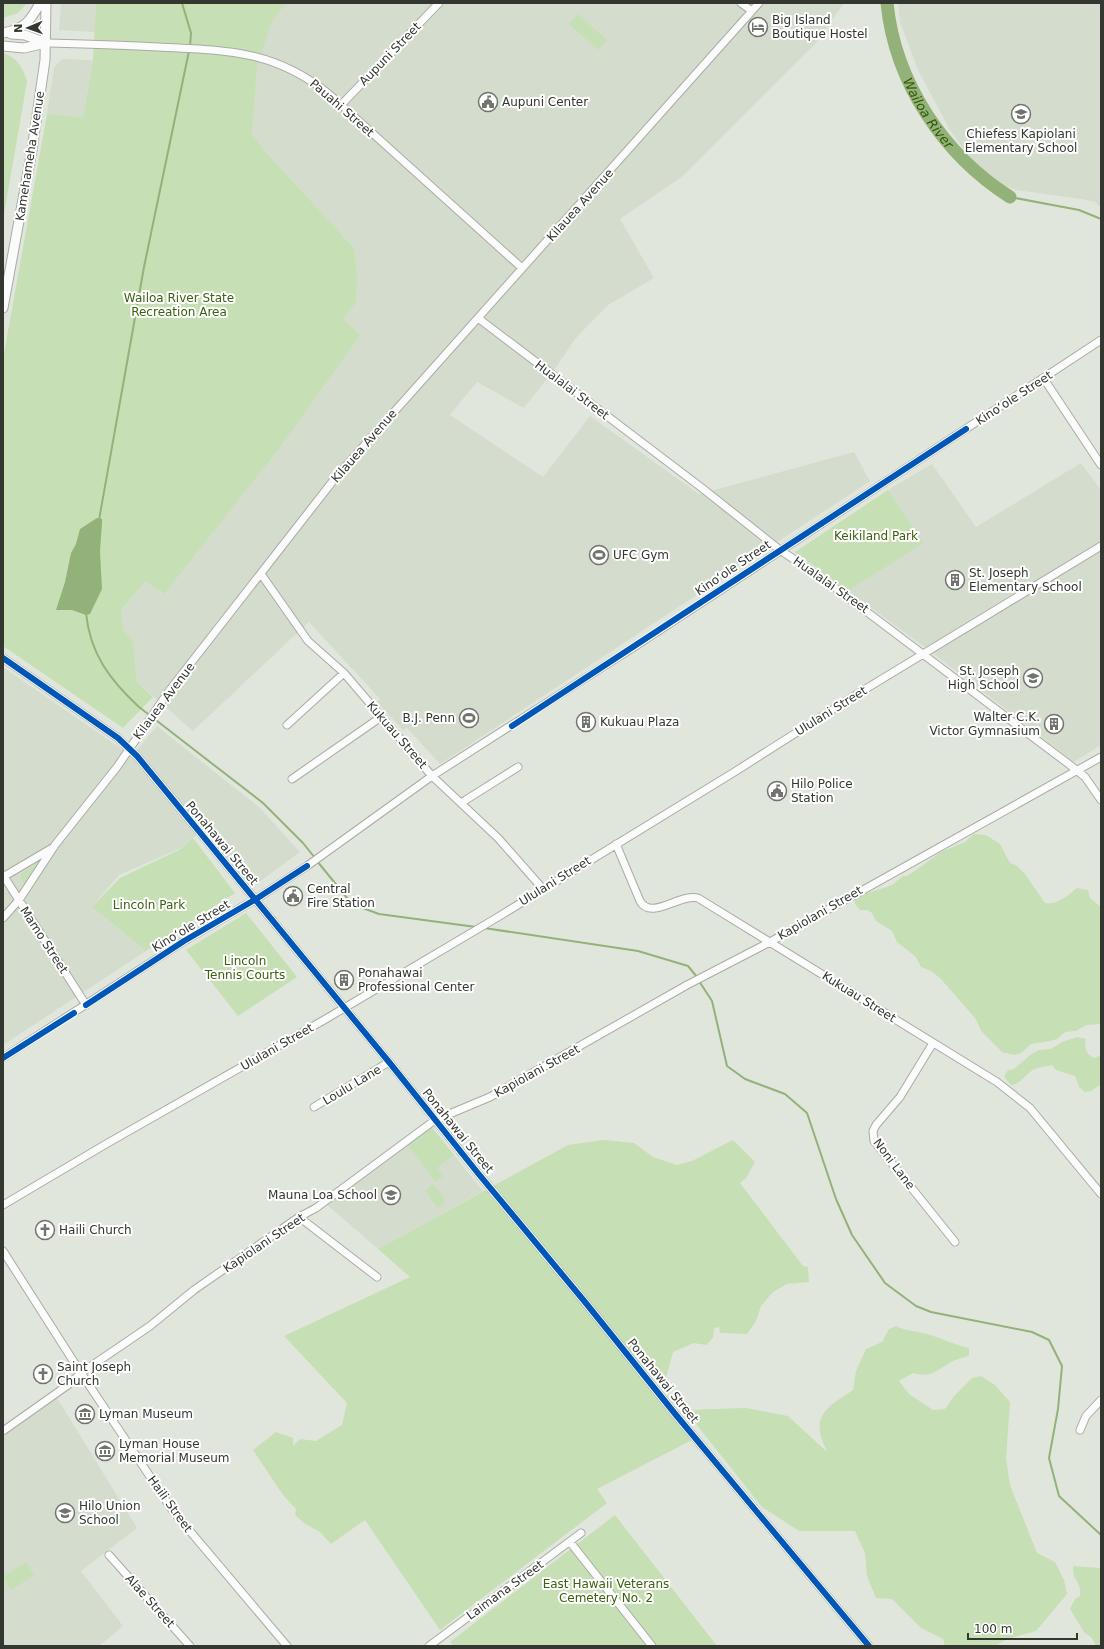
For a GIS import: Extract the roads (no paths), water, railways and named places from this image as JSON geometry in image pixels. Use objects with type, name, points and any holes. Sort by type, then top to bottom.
[{"type":"main road","points":[[3,33],[18,30],[24,26],[40,3]]},
{"type":"main road","name":"Kamehameha Avenue","points":[[3,308],[32,150],[46,43],[46,3]]},
{"type":"main road","points":[[3,33],[25,35],[46,43]]},
{"type":"main road","points":[[3,46],[24,48],[46,43]]},
{"type":"street","name":"Aupuni Street","points":[[341,105],[439,3]]},
{"type":"street","points":[[741,3],[752,11]]},
{"type":"street","name":"Kilauea Avenue","points":[[3,918],[19,900],[56,846],[117,767],[158,709],[343,469],[759,3]]},
{"type":"street","name":"Pauahi Street","points":[[46,43],[202,49],[240,53],[277,63],[296,71],[341,105],[522,268]]},
{"type":"street","name":"Hualalai Street","points":[[478,318],[702,488],[780,550],[822,578],[1078,771],[1088,780],[1101,800]]},
{"type":"street","name":"Kinoʻole Street","points":[[3,1058],[184,941],[256,899],[307,866],[432,776],[638,645],[780,550],[1044,379],[1101,340]]},
{"type":"street","points":[[1044,379],[1101,465]]},
{"type":"street","name":"Ululani Street","points":[[3,1205],[106,1144],[344,1008],[498,917],[1101,546]]},
{"type":"street","name":"Kukuau Street","points":[[261,574],[308,640],[344,673],[432,776],[498,838],[543,888]]},
{"type":"street","name":"Ponahawai Street","points":[[3,658],[130,748],[203,838],[256,899],[676,1415],[869,1646]]},
{"type":"street","points":[[287,725],[344,673]]},
{"type":"street","points":[[292,779],[381,718]]},
{"type":"street","name":"Kapiolani Street","points":[[3,1431],[68,1385],[81,1373],[150,1326],[194,1290],[299,1217],[316,1208],[435,1120],[490,1097],[687,985],[770,942],[1101,757]]},
{"type":"street","points":[[461,803],[518,767]]},
{"type":"street","name":"Kukuau Street","points":[[616,844],[640,902],[644,907],[653,909],[685,898],[695,897],[1014,1094],[1030,1108],[1101,1194]]},
{"type":"street","points":[[3,876],[56,846]]},
{"type":"street","name":"Mamo Street","points":[[3,876],[86,1005]]},
{"type":"street","name":"Noni Lane","points":[[933,1044],[917,1067],[912,1080],[900,1097],[876,1125],[873,1131],[873,1136],[874,1141],[955,1242]]},
{"type":"street","name":"Loulu Lane","points":[[314,1107],[389,1062]]},
{"type":"street","points":[[299,1217],[377,1278]]},
{"type":"street","name":"Haili Street","points":[[3,1251],[172,1511],[287,1646]]},
{"type":"street","points":[[1080,1430],[1086,1416],[1101,1400]]},
{"type":"street","name":"Laimana Street","points":[[429,1646],[581,1533]]},
{"type":"street","points":[[570,1542],[652,1646]]},
{"type":"street","name":"Alae Street","points":[[109,1556],[190,1646]]},
{"type":"waterway","points":[[182,3],[191,33],[190,47]]},
{"type":"waterway","name":"Wailoa River","points":[[887,3],[892,33],[900,61],[912,88],[927,114],[944,138],[964,160],[986,180],[1010,197]]},
{"type":"waterway","points":[[99,520],[144,267],[189,51]]},
{"type":"waterway","points":[[1010,197],[1079,210],[1101,219]]},
{"type":"waterway","points":[[86,613],[88,628],[97,654],[119,687],[139,707],[263,803],[303,843],[315,858]]},
{"type":"waterway","points":[[317,861],[352,904],[379,914],[476,927]]},
{"type":"waterway","points":[[484,928],[638,951],[688,966],[697,977]]},
{"type":"waterway","points":[[699,981],[712,1001],[727,1066],[745,1079],[785,1094],[807,1113],[836,1199],[852,1235],[885,1283],[916,1306],[931,1312],[1032,1332],[1049,1340],[1062,1366],[1058,1409],[1049,1458],[1059,1496],[1101,1535]]},
{"type":"place","name":"Big Island Boutique Hostel","points":[[758,27]]},
{"type":"place","name":"Aupuni Center","points":[[488,102]]},
{"type":"place","name":"Chiefess Kapiolani Elementary School","points":[[1021,114]]},
{"type":"place","name":"UFC Gym","points":[[599,555]]},
{"type":"place","name":"St. Joseph Elementary School","points":[[955,580]]},
{"type":"place","name":"St. Joseph High School","points":[[1033,678]]},
{"type":"place","name":"B.J. Penn","points":[[469,718]]},
{"type":"place","name":"Kukuau Plaza","points":[[586,722]]},
{"type":"place","name":"Walter C.K. Victor Gymnasium","points":[[1054,724]]},
{"type":"place","name":"Hilo Police Station","points":[[777,791]]},
{"type":"place","name":"Central Fire Station","points":[[293,896]]},
{"type":"place","name":"Ponahawai Professional Center","points":[[344,980]]},
{"type":"place","name":"Mauna Loa School","points":[[391,1195]]},
{"type":"place","name":"Haili Church","points":[[45,1230]]},
{"type":"place","name":"Saint Joseph Church","points":[[43,1374]]},
{"type":"place","name":"Lyman Museum","points":[[85,1414]]},
{"type":"place","name":"Lyman House Memorial Museum","points":[[105,1451]]},
{"type":"place","name":"Hilo Union School","points":[[65,1513]]},
{"type":"park label","name":"Wailoa River State Recreation Area","points":[[179,305]]},
{"type":"park label","name":"Keikiland Park","points":[[876,536]]},
{"type":"park label","name":"Lincoln Park","points":[[149,905]]},
{"type":"park label","name":"Lincoln Tennis Courts","points":[[245,968]]},
{"type":"park label","name":"East Hawaii Veterans Cemetery No. 2","points":[[606,1591]]}]
